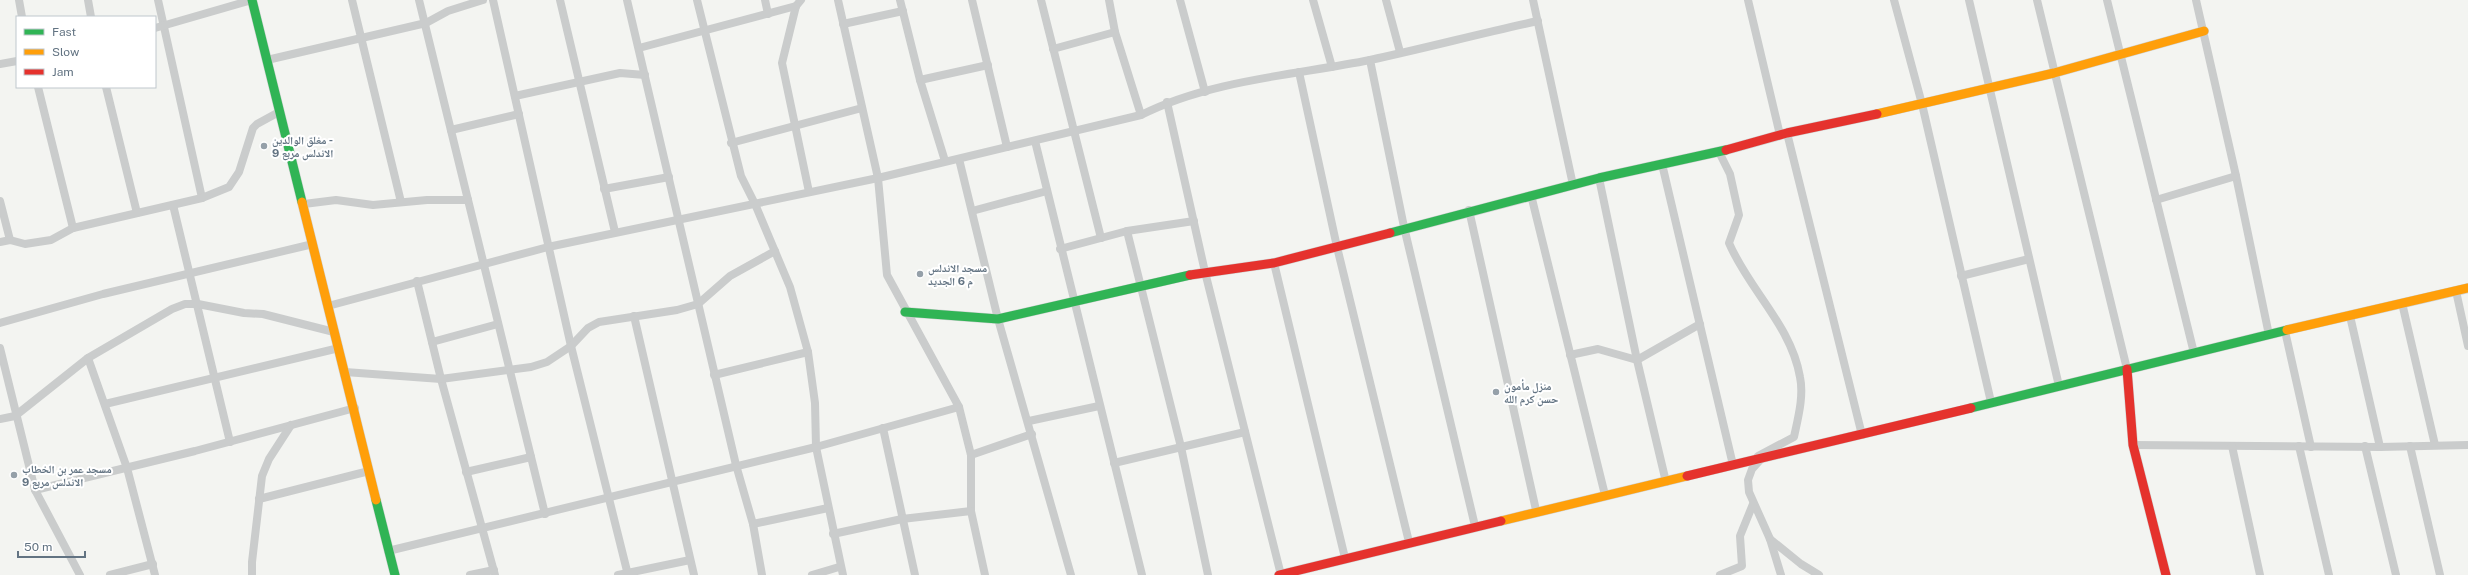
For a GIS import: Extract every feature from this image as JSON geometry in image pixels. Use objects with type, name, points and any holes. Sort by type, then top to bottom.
[{"type":"street","points":[[19,0],[22,16]]},
{"type":"street","points":[[88,0],[91,16]]},
{"type":"street","points":[[158,0],[159,27],[202,198]]},
{"type":"street","points":[[159,27],[252,0],[279,112],[304,204],[334,332],[355,408],[388,551],[395,575]]},
{"type":"street","points":[[352,0],[401,202]]},
{"type":"street","points":[[419,0],[426,23],[545,514]]},
{"type":"street","points":[[267,60],[426,23],[448,11],[483,0]]},
{"type":"street","points":[[493,0],[571,346],[628,574]]},
{"type":"street","points":[[560,0],[615,232]]},
{"type":"street","points":[[627,0],[714,374],[752,524],[762,575]]},
{"type":"street","points":[[697,0],[731,143],[741,176],[755,204],[790,287],[808,352],[815,403],[816,447],[839,567],[843,575]]},
{"type":"street","points":[[765,0],[768,14]]},
{"type":"street","points":[[838,0],[878,178],[887,275],[905,312],[959,407],[971,455],[971,511],[985,575]]},
{"type":"street","points":[[900,0],[920,80],[945,161]]},
{"type":"street","points":[[972,0],[1008,147]]},
{"type":"street","points":[[1041,0],[1101,238]]},
{"type":"street","points":[[1109,0],[1115,32],[1141,115]]},
{"type":"street","points":[[1180,0],[1205,92]]},
{"type":"street","points":[[1313,0],[1332,66]]},
{"type":"street","points":[[1386,0],[1400,52]]},
{"type":"street","points":[[1533,0],[1573,185]]},
{"type":"street","points":[[1748,0],[1862,435]]},
{"type":"street","points":[[1894,0],[1922,104],[1991,402]]},
{"type":"street","points":[[1969,0],[2059,386]]},
{"type":"street","points":[[2037,0],[2127,369],[2132,445],[2166,575]]},
{"type":"street","points":[[2107,0],[2194,353]]},
{"type":"street","points":[[2196,0],[2236,176],[2268,335]]},
{"type":"street","points":[[639,48],[768,14],[799,3]]},
{"type":"street","points":[[799,3],[782,63],[809,192]]},
{"type":"street","points":[[843,24],[902,11]]},
{"type":"street","points":[[328,306],[417,281],[484,266],[548,247],[878,178],[1035,141],[1141,115],[1167,102],[1205,92],[1300,72],[1370,60],[1538,21]]},
{"type":"street","points":[[905,312],[998,320],[1205,272],[1274,263],[1469,210],[1531,196],[1599,178],[1719,152],[1783,134],[1922,104],[2054,73],[2204,31]]},
{"type":"street","points":[[1053,49],[1115,32]]},
{"type":"street","points":[[1370,60],[1404,227],[1475,526]]},
{"type":"street","points":[[0,64],[16,61]]},
{"type":"street","points":[[920,80],[988,65]]},
{"type":"street","points":[[1300,72],[1337,246],[1409,542]]},
{"type":"street","points":[[515,96],[579,81],[620,74],[645,75]]},
{"type":"street","points":[[38,88],[73,228]]},
{"type":"street","points":[[106,88],[137,213]]},
{"type":"street","points":[[1167,102],[1205,272],[1280,575],[1536,510],[1666,482],[2127,369],[2468,288]]},
{"type":"street","points":[[731,143],[862,108]]},
{"type":"street","points":[[0,242],[10,240],[25,244],[39,243],[51,240],[73,228],[202,198],[228,187],[240,172],[253,128],[257,124],[279,112]]},
{"type":"street","points":[[451,130],[519,114]]},
{"type":"street","points":[[1035,141],[1073,303],[1142,575]]},
{"type":"street","points":[[1719,152],[1730,174],[1739,215],[1730,243],[1743,271],[1777,320],[1788,341],[1800,376],[1800,403],[1794,437],[1748,462]]},
{"type":"street","points":[[959,159],[998,320],[1029,421],[1071,575]]},
{"type":"street","points":[[1662,164],[1733,465]]},
{"type":"street","points":[[2156,200],[2236,176]]},
{"type":"street","points":[[604,189],[669,177]]},
{"type":"street","points":[[1599,178],[1637,360],[1666,482]]},
{"type":"street","points":[[972,211],[1047,191]]},
{"type":"street","points":[[1531,196],[1605,495]]},
{"type":"street","points":[[304,204],[336,200],[373,205],[401,202],[468,200]]},
{"type":"street","points":[[0,201],[10,240]]},
{"type":"street","points":[[173,205],[230,442]]},
{"type":"street","points":[[1469,210],[1536,510]]},
{"type":"street","points":[[1060,249],[1127,231],[1194,221]]},
{"type":"street","points":[[1127,231],[1181,447],[1208,575]]},
{"type":"street","points":[[0,323],[104,294],[313,244]]},
{"type":"street","points":[[345,372],[441,379],[510,370],[547,362],[571,346],[588,328],[599,322],[677,310],[698,304],[730,276],[775,251]]},
{"type":"street","points":[[1961,276],[2029,259]]},
{"type":"street","points":[[1274,263],[1345,558]]},
{"type":"street","points":[[417,281],[441,379],[494,572],[470,575]]},
{"type":"street","points":[[2456,291],[2468,346]]},
{"type":"street","points":[[2402,303],[2434,445]]},
{"type":"street","points":[[0,419],[15,416],[88,358],[172,309],[185,304],[198,304],[244,313],[264,314],[334,332]]},
{"type":"street","points":[[634,316],[694,575]]},
{"type":"street","points":[[2350,316],[2380,447]]},
{"type":"street","points":[[432,342],[498,324]]},
{"type":"street","points":[[1570,355],[1598,349],[1637,360],[1700,324]]},
{"type":"street","points":[[2285,331],[2311,446]]},
{"type":"street","points":[[0,348],[15,416],[35,490],[80,575]]},
{"type":"street","points":[[105,404],[339,348]]},
{"type":"street","points":[[714,374],[808,352]]},
{"type":"street","points":[[88,358],[127,468],[155,575]]},
{"type":"street","points":[[1029,421],[1099,406]]},
{"type":"street","points":[[388,551],[545,514],[736,465],[816,447],[959,407]]},
{"type":"street","points":[[35,490],[230,442],[355,408]]},
{"type":"street","points":[[252,575],[258,499],[262,476],[269,459],[291,425]]},
{"type":"street","points":[[883,428],[915,575]]},
{"type":"street","points":[[1114,463],[1245,432]]},
{"type":"street","points":[[971,455],[1032,434]]},
{"type":"street","points":[[2132,445],[2380,447],[2468,445]]},
{"type":"street","points":[[2232,446],[2260,575]]},
{"type":"street","points":[[2299,446],[2329,575]]},
{"type":"street","points":[[2365,446],[2396,575]]},
{"type":"street","points":[[2410,446],[2440,575]]},
{"type":"street","points":[[466,472],[531,457]]},
{"type":"street","points":[[1761,459],[1752,468],[1748,480],[1753,504],[1770,539],[1781,575]]},
{"type":"street","points":[[258,499],[369,471]]},
{"type":"street","points":[[1720,575],[1742,566],[1740,536],[1753,504]]},
{"type":"street","points":[[752,524],[828,508]]},
{"type":"street","points":[[833,534],[902,519],[971,511]]},
{"type":"street","points":[[1770,539],[1801,564],[1819,575]]},
{"type":"street","points":[[618,575],[690,560]]},
{"type":"street","points":[[110,575],[153,564]]},
{"type":"street","points":[[812,575],[839,567]]},
{"type":"traffic: fast","points":[[252,0],[302,202]]},
{"type":"traffic: fast","points":[[1390,233],[1599,178],[1726,150]]},
{"type":"traffic: fast","points":[[905,312],[998,319],[1190,275]]},
{"type":"traffic: fast","points":[[1971,408],[2287,330]]},
{"type":"traffic: fast","points":[[376,500],[395,575]]},
{"type":"traffic: slow","points":[[1877,114],[2054,73],[2204,31]]},
{"type":"traffic: slow","points":[[302,202],[376,500]]},
{"type":"traffic: slow","points":[[2287,330],[2468,288]]},
{"type":"traffic: slow","points":[[1501,521],[1687,476]]},
{"type":"traffic: jam","points":[[1726,150],[1787,133],[1877,114]]},
{"type":"traffic: jam","points":[[1190,275],[1274,263],[1390,233]]},
{"type":"traffic: jam","points":[[2127,369],[2133,445],[2166,575]]},
{"type":"traffic: jam","points":[[1687,476],[1971,408]]},
{"type":"traffic: jam","points":[[1279,575],[1501,521]]},
{"type":"place","name":"مغلق الوالدين - الاندلس مربع 9","points":[[264,146]]},
{"type":"place","name":"مسجد الاندلس م 6 الجديد","points":[[920,274]]},
{"type":"place","name":"منزل مأمون حسن كرم الله","points":[[1496,392]]},
{"type":"place","name":"مسجد عمر بن الخطاب الاندلس مربع 9","points":[[14,475]]}]
